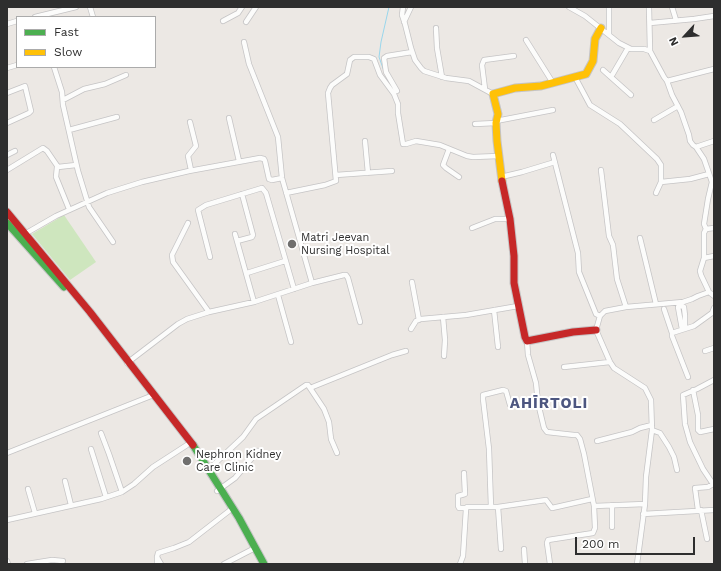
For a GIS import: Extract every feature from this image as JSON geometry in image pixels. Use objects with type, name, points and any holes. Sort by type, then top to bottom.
[{"type":"main road","points":[[596,330],[573,332],[527,341],[525,337],[514,283],[514,256],[510,219],[501,177],[496,141],[496,122],[498,114],[493,94],[509,89],[541,86],[586,74],[594,57],[595,39],[601,28]]},
{"type":"main road","points":[[7,212],[23,236],[90,312],[239,518],[264,564]]},
{"type":"main road","points":[[7,223],[23,236]]},
{"type":"main road","points":[[127,363],[191,443],[261,564]]},
{"type":"street","points":[[39,16],[76,7]]},
{"type":"street","points":[[222,21],[238,13],[242,7]]},
{"type":"street","points":[[246,22],[256,7]]},
{"type":"street","points":[[403,7],[402,15],[406,24],[412,52],[415,60],[424,71],[442,77],[469,81],[493,94]]},
{"type":"street","points":[[404,22],[411,7]]},
{"type":"street","points":[[569,7],[578,9],[619,43],[628,48],[650,51]]},
{"type":"street","points":[[609,7],[609,34]]},
{"type":"street","points":[[649,7],[650,51],[667,80],[690,135],[690,141],[696,146],[704,159],[712,182],[704,224],[706,229],[704,233],[704,258],[700,271],[709,292],[714,296]]},
{"type":"street","points":[[672,7],[676,20]]},
{"type":"street","points":[[650,24],[714,16]]},
{"type":"street","points":[[436,28],[437,48],[442,77]]},
{"type":"street","points":[[526,40],[553,83]]},
{"type":"street","points":[[244,42],[248,64],[278,137],[282,178],[312,283]]},
{"type":"street","points":[[612,77],[628,48]]},
{"type":"street","points":[[397,91],[386,72],[384,58],[387,56],[412,52]]},
{"type":"street","points":[[485,89],[482,65],[484,60],[514,56]]},
{"type":"street","points":[[286,193],[336,181],[329,90],[335,82],[347,74],[350,60],[354,57],[369,57],[374,59],[380,75],[394,94],[398,104],[398,113],[404,144],[419,141],[440,145],[473,157],[499,156]]},
{"type":"street","points":[[54,68],[63,100],[76,165],[87,201],[92,213],[113,242]]},
{"type":"street","points":[[667,80],[714,69]]},
{"type":"street","points":[[602,70],[612,77],[631,95]]},
{"type":"street","points":[[63,100],[84,90],[105,84],[126,75]]},
{"type":"street","points":[[575,77],[590,105],[620,124],[657,158],[661,165],[661,182],[656,193]]},
{"type":"street","points":[[7,93],[25,86],[31,111],[7,122]]},
{"type":"street","points":[[654,120],[678,106]]},
{"type":"street","points":[[475,124],[496,122],[553,110]]},
{"type":"street","points":[[69,130],[117,117]]},
{"type":"street","points":[[229,118],[239,161]]},
{"type":"street","points":[[190,122],[196,146],[188,156],[191,170]]},
{"type":"street","points":[[365,141],[368,173]]},
{"type":"street","points":[[696,146],[714,141]]},
{"type":"street","points":[[7,170],[43,148],[47,151],[57,167],[56,177],[69,209]]},
{"type":"street","points":[[449,149],[443,165],[459,177]]},
{"type":"street","points":[[7,155],[15,151]]},
{"type":"street","points":[[553,155],[578,253],[579,272],[586,286],[596,314],[600,316]]},
{"type":"street","points":[[23,236],[69,209],[107,193],[142,182],[191,170],[260,158],[264,159],[269,179],[272,180],[282,178]]},
{"type":"street","points":[[501,177],[555,162]]},
{"type":"street","points":[[57,167],[60,168],[76,165]]},
{"type":"street","points":[[601,170],[609,236],[613,245],[617,279],[626,307]]},
{"type":"street","points":[[336,175],[392,171]]},
{"type":"street","points":[[661,182],[690,179],[709,174]]},
{"type":"street","points":[[210,257],[198,210],[206,205],[262,188],[264,190],[294,289]]},
{"type":"street","points":[[237,241],[252,237],[253,235],[242,194]]},
{"type":"street","points":[[472,228],[495,219],[510,219]]},
{"type":"street","points":[[188,223],[172,255],[173,262],[209,312]]},
{"type":"street","points":[[706,229],[714,228]]},
{"type":"street","points":[[235,234],[254,302]]},
{"type":"street","points":[[640,238],[656,304]]},
{"type":"street","points":[[304,252],[338,250]]},
{"type":"street","points":[[704,258],[714,256]]},
{"type":"street","points":[[247,274],[286,261]]},
{"type":"street","points":[[127,363],[178,324],[187,319],[209,312],[254,302],[312,283],[346,275],[360,322]]},
{"type":"street","points":[[412,282],[419,320]]},
{"type":"street","points":[[637,564],[645,504],[646,477],[652,427],[651,400],[645,388],[614,368],[596,330],[600,316],[605,311],[626,307],[683,302],[709,292]]},
{"type":"street","points":[[278,295],[291,342]]},
{"type":"street","points":[[411,329],[419,320],[518,306]]},
{"type":"street","points":[[672,333],[694,326],[712,313],[714,308]]},
{"type":"street","points":[[664,309],[672,336],[688,377]]},
{"type":"street","points":[[494,310],[498,347]]},
{"type":"street","points":[[443,317],[445,340],[444,356]]},
{"type":"street","points":[[527,341],[528,355],[536,383],[538,403],[545,431],[550,433],[574,435],[580,439],[594,506],[595,528],[593,533],[548,540],[547,543],[550,564]]},
{"type":"street","points":[[705,351],[714,348]]},
{"type":"street","points":[[310,388],[392,354],[406,351]]},
{"type":"street","points":[[564,367],[610,362]]},
{"type":"street","points":[[706,539],[696,488],[708,487],[713,484],[703,470],[687,433],[683,395],[714,380]]},
{"type":"street","points":[[208,470],[243,437],[251,424],[260,415],[302,387],[308,385],[324,408],[329,422],[331,439],[337,453]]},
{"type":"street","points":[[491,507],[489,449],[483,397],[486,394],[504,390],[510,405],[538,403]]},
{"type":"street","points":[[693,390],[698,415],[698,430],[700,432],[714,429]]},
{"type":"street","points":[[7,453],[151,396]]},
{"type":"street","points":[[597,441],[632,432],[640,428],[652,427],[660,433],[669,447],[674,457],[677,470]]},
{"type":"street","points":[[101,433],[122,492]]},
{"type":"street","points":[[7,520],[122,492],[134,484],[153,467],[187,445]]},
{"type":"street","points":[[91,449],[106,497]]},
{"type":"street","points":[[218,490],[235,478],[258,451]]},
{"type":"street","points":[[464,473],[465,494],[458,496],[459,508],[498,507],[546,500],[551,507],[554,508],[592,499]]},
{"type":"street","points":[[65,480],[71,505]]},
{"type":"street","points":[[28,489],[35,514]]},
{"type":"street","points":[[594,506],[645,504]]},
{"type":"street","points":[[612,505],[612,527]]},
{"type":"street","points":[[498,507],[501,549]]},
{"type":"street","points":[[460,564],[463,556],[466,508]]},
{"type":"street","points":[[643,514],[714,510]]},
{"type":"street","points":[[157,564],[158,553],[189,542],[230,511]]},
{"type":"street","points":[[224,564],[253,549]]},
{"type":"street","points":[[524,549],[525,564]]},
{"type":"street","points":[[157,557],[161,564]]},
{"type":"street","points":[[27,564],[52,560],[63,561]]},
{"type":"green space","points":[[64,215],[96,262],[70,280],[32,234]]},
{"type":"waterway","points":[[384,71],[379,57],[389,7]]},
{"type":"traffic: fast","points":[[7,223],[64,287]]},
{"type":"traffic: fast","points":[[193,445],[239,518],[264,564]]},
{"type":"traffic: slow","points":[[502,181],[497,141],[496,123],[498,114],[493,94],[515,88],[541,86],[586,74],[593,61],[595,39],[601,28]]},
{"type":"traffic: jam","points":[[502,181],[510,219],[514,256],[514,283],[527,341],[573,332],[596,330]]},
{"type":"traffic: jam","points":[[7,212],[90,312],[193,445]]},
{"type":"place","name":"Matri Jeevan Nursing Hospital","points":[[292,244]]},
{"type":"place","name":"Nephron Kidney Care Clinic","points":[[187,461]]},
{"type":"district","name":"AHĪRTOLI","points":[[549,404]]}]
